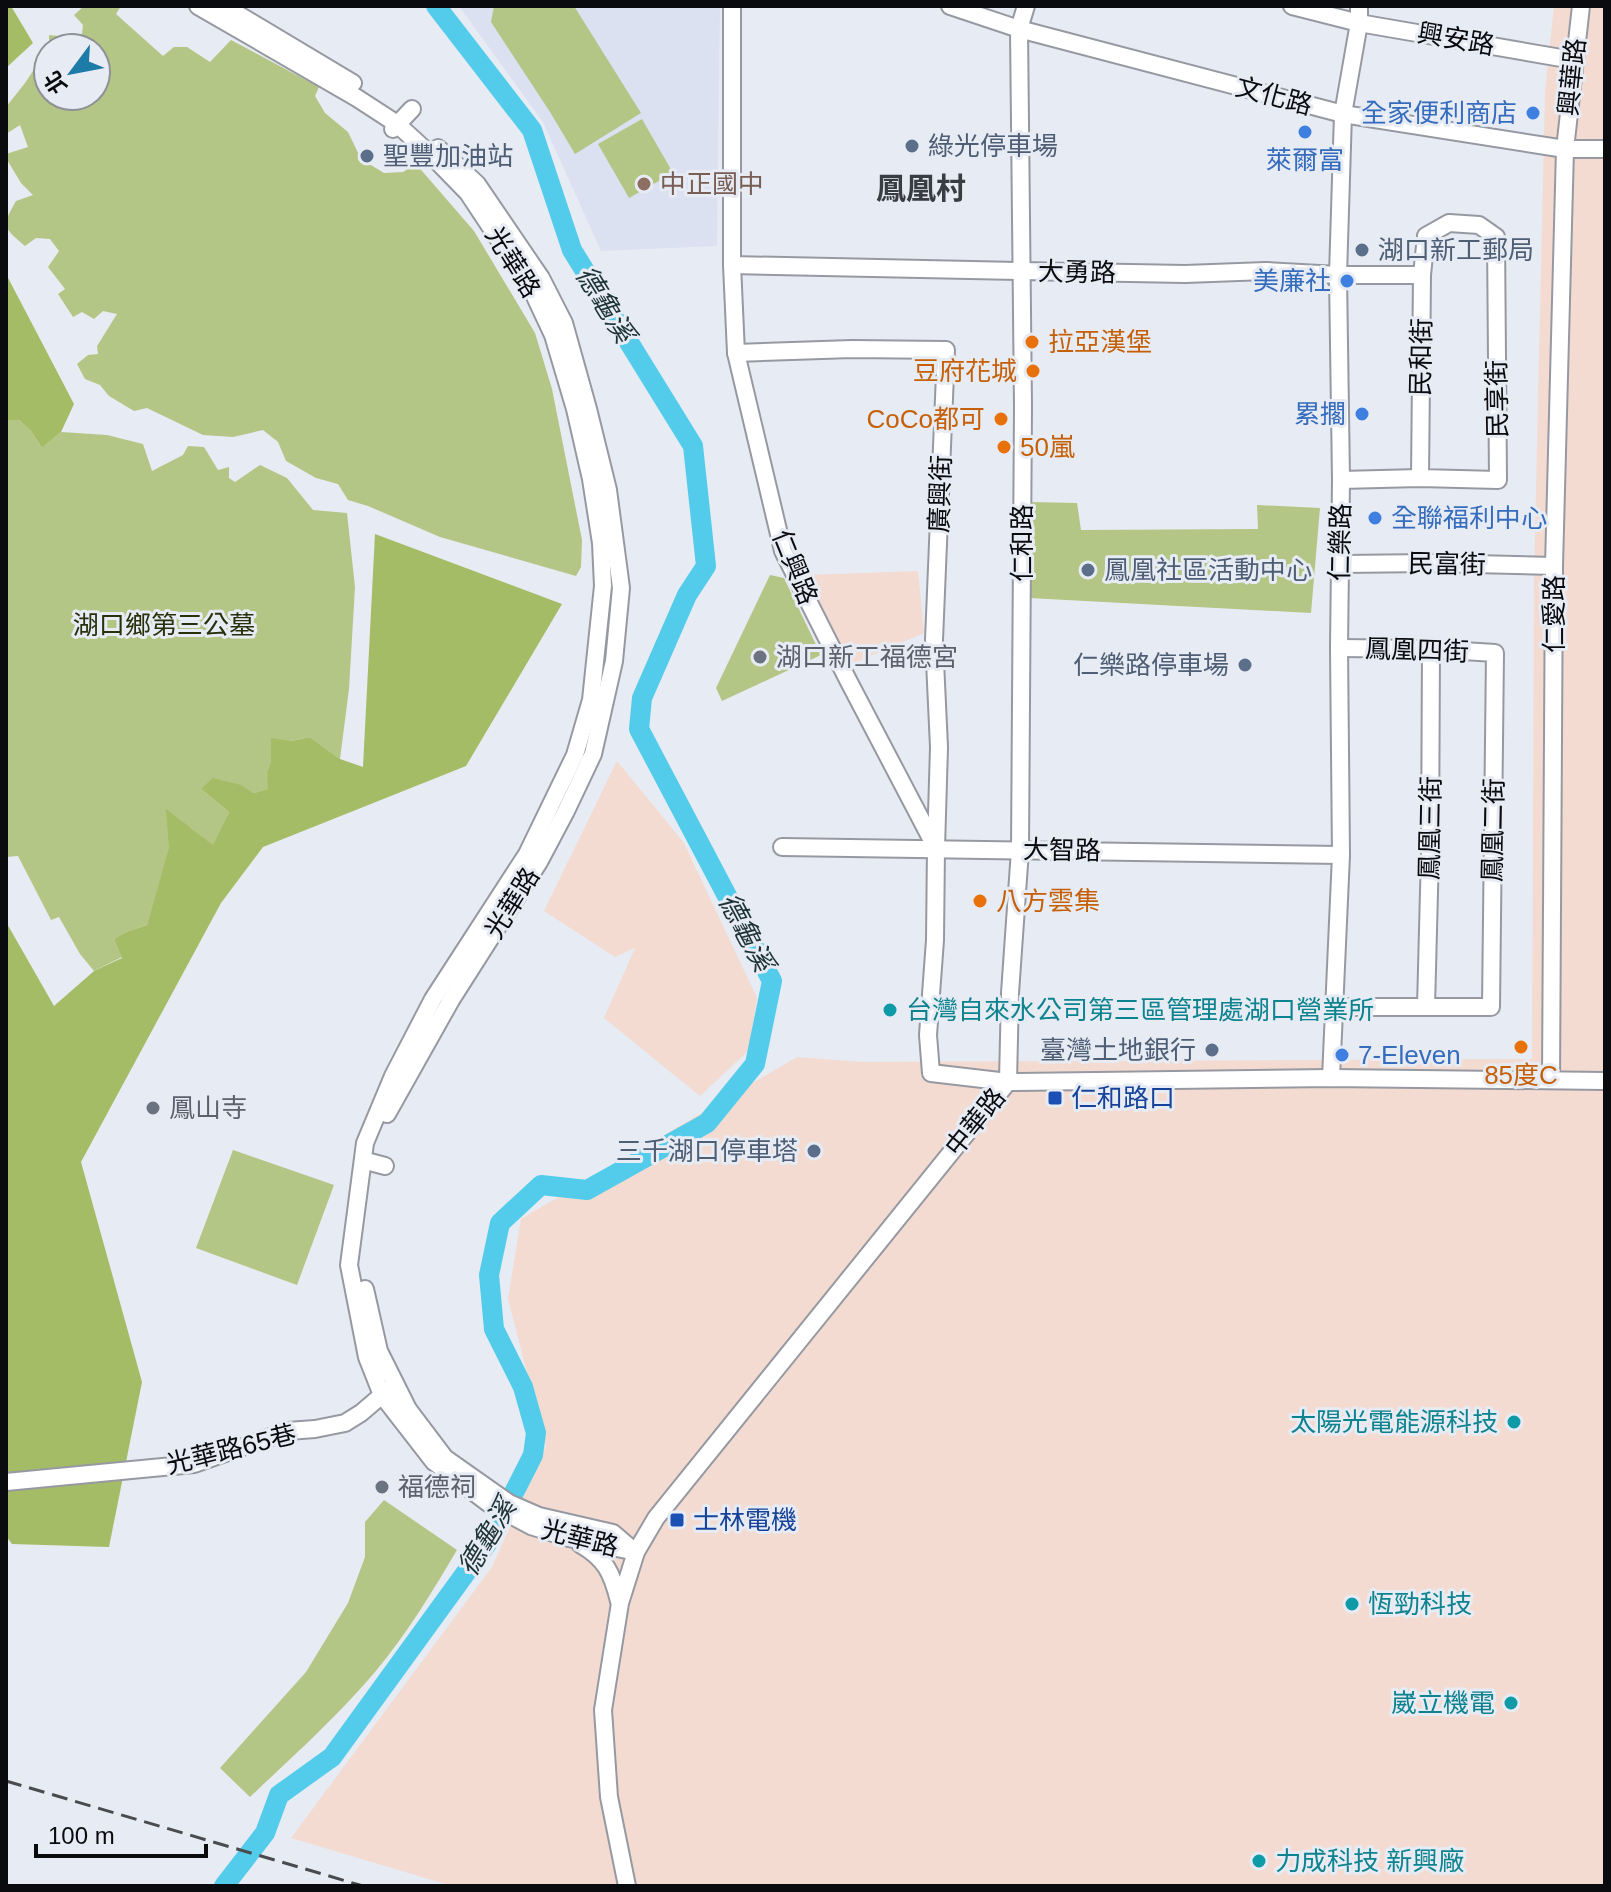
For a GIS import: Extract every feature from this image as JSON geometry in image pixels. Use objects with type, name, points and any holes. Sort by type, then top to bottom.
[{"type":"street","name":"光華路","points":[[198,6],[357,98],[402,120]]},
{"type":"street","name":"光華路","points":[[224,6],[361,88],[477,184],[513,247],[553,335],[575,409],[601,543],[603,586],[591,700],[575,755],[555,787],[527,854],[433,999],[393,1076],[365,1143],[349,1265],[367,1357],[382,1395],[434,1462],[513,1510],[531,1526],[569,1538],[636,1552]]},
{"type":"street","name":"仁興路","points":[[732,6],[732,265],[736,353],[783,551],[936,848],[935,940],[928,1035],[931,1073],[1008,1082]]},
{"type":"street","name":"文化路","points":[[950,6],[1019,29],[1343,114],[1565,149],[1605,149]]},
{"type":"street","name":"仁和路","points":[[1008,1082],[1010,993],[1020,850],[1023,449],[1019,29],[1026,6]]},
{"type":"street","name":"興安路","points":[[1292,6],[1359,14],[1573,60]]},
{"type":"street","name":"興華路","points":[[1565,149],[1581,6]]},
{"type":"street","name":"仁樂路","points":[[1331,1078],[1341,855],[1338,275],[1343,114],[1359,14]]},
{"type":"street","name":"仁愛路","points":[[1551,1080],[1554,566],[1565,149]]},
{"type":"street","name":"民享街","points":[[1341,480],[1498,480],[1496,237],[1479,225],[1449,223],[1426,236]]},
{"type":"street","name":"民和街","points":[[1420,478],[1422,275],[1426,236]]},
{"type":"street","name":"光華路","points":[[495,1500],[445,1458],[408,1409],[379,1351],[360,1266],[378,1164],[372,1146],[388,1113],[539,862],[566,811],[593,754],[614,661],[621,588],[608,490],[564,323],[541,278],[513,247]]},
{"type":"street","name":"大勇路","points":[[732,265],[1185,274],[1266,271],[1422,275]]},
{"type":"street","name":"廣興街","points":[[736,353],[946,350],[934,640],[939,747],[936,848]]},
{"type":"street","name":"民富街","points":[[1340,564],[1554,566]]},
{"type":"street","name":"鳳凰四街","points":[[1339,648],[1495,653]]},
{"type":"street","name":"鳳凰三街","points":[[1426,1007],[1431,649]]},
{"type":"street","name":"鳳凰二街","points":[[1426,1007],[1491,1007],[1495,653]]},
{"type":"street","name":"大智路","points":[[782,847],[1341,855]]},
{"type":"street","points":[[1334,1007],[1426,1007]]},
{"type":"street","name":"中華路","points":[[627,1886],[609,1797],[603,1710],[620,1603],[636,1552],[656,1518],[1008,1082],[1331,1078],[1605,1081]]},
{"type":"street","name":"光華路65巷","points":[[6,1482],[194,1464],[288,1431],[345,1423],[396,1384]]},
{"type":"street","name":"光華路","points":[[513,1510],[613,1533],[636,1552]]},
{"type":"street","points":[[569,1538],[600,1557],[614,1580],[620,1603]]},
{"type":"shaded area","name":"中正國中","points":[[459,6],[720,6],[717,246],[601,251],[543,122]]},
{"type":"shaded area","points":[[1554,6],[1605,6],[1605,1886],[452,1886],[291,1838],[492,1567],[546,1446],[508,1299],[521,1219],[797,1057],[863,1062],[1532,1059],[1534,580],[1545,91]]},
{"type":"shaded area","points":[[918,571],[924,633],[850,665],[807,575]]},
{"type":"shaded area","points":[[617,761],[684,843],[757,998],[749,1050],[700,1096],[604,1018],[635,948],[615,957],[544,911]]},
{"type":"green space","points":[[6,6],[11,6],[32,44],[6,68]]},
{"type":"green space","points":[[84,6],[121,6],[116,14],[163,56],[174,47],[187,47],[210,62],[231,40],[319,87],[315,96],[325,113],[348,132],[361,159],[384,173],[403,172],[416,164],[474,231],[535,333],[552,389],[582,540],[581,567],[576,576],[440,537],[348,500],[338,484],[316,478],[286,461],[278,442],[263,430],[233,437],[203,435],[147,408],[134,411],[109,396],[100,385],[85,379],[77,364],[88,355],[98,354],[97,346],[117,314],[103,311],[94,319],[82,312],[73,317],[58,294],[65,289],[48,267],[59,251],[50,239],[36,238],[25,246],[12,235],[6,222],[16,201],[33,195],[21,183],[6,158],[6,154],[28,147],[20,125],[6,134],[6,107],[32,72],[32,112],[112,112],[112,32],[82,32],[83,25],[74,15]]},
{"type":"green space","points":[[494,6],[574,6],[641,113],[575,154],[491,22]]},
{"type":"green space","points":[[642,119],[673,173],[629,198],[598,144]]},
{"type":"green space","points":[[6,274],[74,404],[61,432],[42,448],[19,420],[6,420]]},
{"type":"green space","name":"湖口鄉第三公墓","points":[[6,420],[19,420],[42,448],[61,432],[107,435],[143,444],[152,471],[183,455],[188,446],[204,447],[218,470],[229,467],[229,478],[235,482],[260,465],[287,478],[313,510],[347,513],[355,587],[349,689],[340,759],[310,737],[291,741],[271,761],[267,772],[269,789],[254,793],[240,785],[201,789],[229,812],[213,846],[191,828],[170,848],[147,925],[114,939],[122,957],[94,971],[80,954],[59,917],[51,920],[18,856],[6,857]]},
{"type":"green space","points":[[1030,502],[1077,503],[1081,530],[1258,529],[1257,505],[1320,508],[1311,613],[1029,598]]},
{"type":"green space","points":[[375,534],[562,604],[466,766],[263,847],[221,903],[81,1162],[142,1382],[109,1547],[12,1544],[6,1536],[6,922],[54,1006],[94,971],[122,958],[114,939],[147,925],[169,848],[166,809],[213,845],[229,812],[201,789],[213,778],[241,785],[254,793],[268,789],[271,738],[291,741],[310,737],[340,759],[363,767]]},
{"type":"green space","points":[[770,575],[784,578],[821,655],[722,701],[716,688]]},
{"type":"green space","points":[[233,1150],[334,1185],[297,1285],[196,1248]]},
{"type":"green space","points":[[384,1500],[457,1550],[387,1658],[330,1721],[250,1797],[220,1768],[306,1672],[348,1603],[365,1557],[365,1522]]},
{"type":"waterway","name":"德龜溪","points":[[224,1886],[265,1833],[279,1795],[332,1757],[491,1538],[533,1455],[536,1433],[523,1387],[494,1329],[489,1275],[500,1223],[541,1185],[587,1190],[707,1123],[755,1064],[772,981],[639,729],[642,698],[687,595],[706,566],[693,446],[572,250],[532,130],[436,6]]},
{"type":"railway","points":[[6,1781],[363,1886]]},
{"type":"place","name":"全家便利商店","points":[[1533,113]]},
{"type":"place","name":"萊爾富","points":[[1305,132]]},
{"type":"place","name":"綠光停車場","points":[[912,146]]},
{"type":"place","name":"聖豐加油站","points":[[367,156]]},
{"type":"place","name":"中正國中","points":[[644,184]]},
{"type":"place","name":"湖口新工郵局","points":[[1362,250]]},
{"type":"place","name":"美廉社","points":[[1347,281]]},
{"type":"place","name":"拉亞漢堡","points":[[1032,342]]},
{"type":"place","name":"豆府花城","points":[[1033,371]]},
{"type":"place","name":"累擱","points":[[1362,414]]},
{"type":"place","name":"CoCo都可","points":[[1001,419]]},
{"type":"place","name":"50嵐","points":[[1004,447]]},
{"type":"place","name":"全聯福利中心","points":[[1375,518]]},
{"type":"place","name":"鳳凰社區活動中心","points":[[1088,570]]},
{"type":"place","name":"湖口新工福德宮","points":[[760,657]]},
{"type":"place","name":"仁樂路停車場","points":[[1245,665]]},
{"type":"place","name":"八方雲集","points":[[980,901]]},
{"type":"place","name":"台灣自來水公司第三區管理處湖口營業所","points":[[890,1010]]},
{"type":"place","name":"85度C","points":[[1521,1047]]},
{"type":"place","name":"臺灣土地銀行","points":[[1212,1050]]},
{"type":"place","name":"7-Eleven","points":[[1342,1055]]},
{"type":"place","name":"仁和路口","points":[[1055,1098]]},
{"type":"place","name":"鳳山寺","points":[[153,1108]]},
{"type":"place","name":"三千湖口停車塔","points":[[814,1151]]},
{"type":"place","name":"太陽光電能源科技","points":[[1514,1422]]},
{"type":"place","name":"福德祠","points":[[382,1487]]},
{"type":"place","name":"士林電機","points":[[677,1520]]},
{"type":"place","name":"恆勁科技","points":[[1352,1604]]},
{"type":"place","name":"崴立機電","points":[[1511,1703]]},
{"type":"place","name":"力成科技 新興廠","points":[[1259,1861]]},
{"type":"district","name":"鳳凰村","points":[[921,188]]}]
